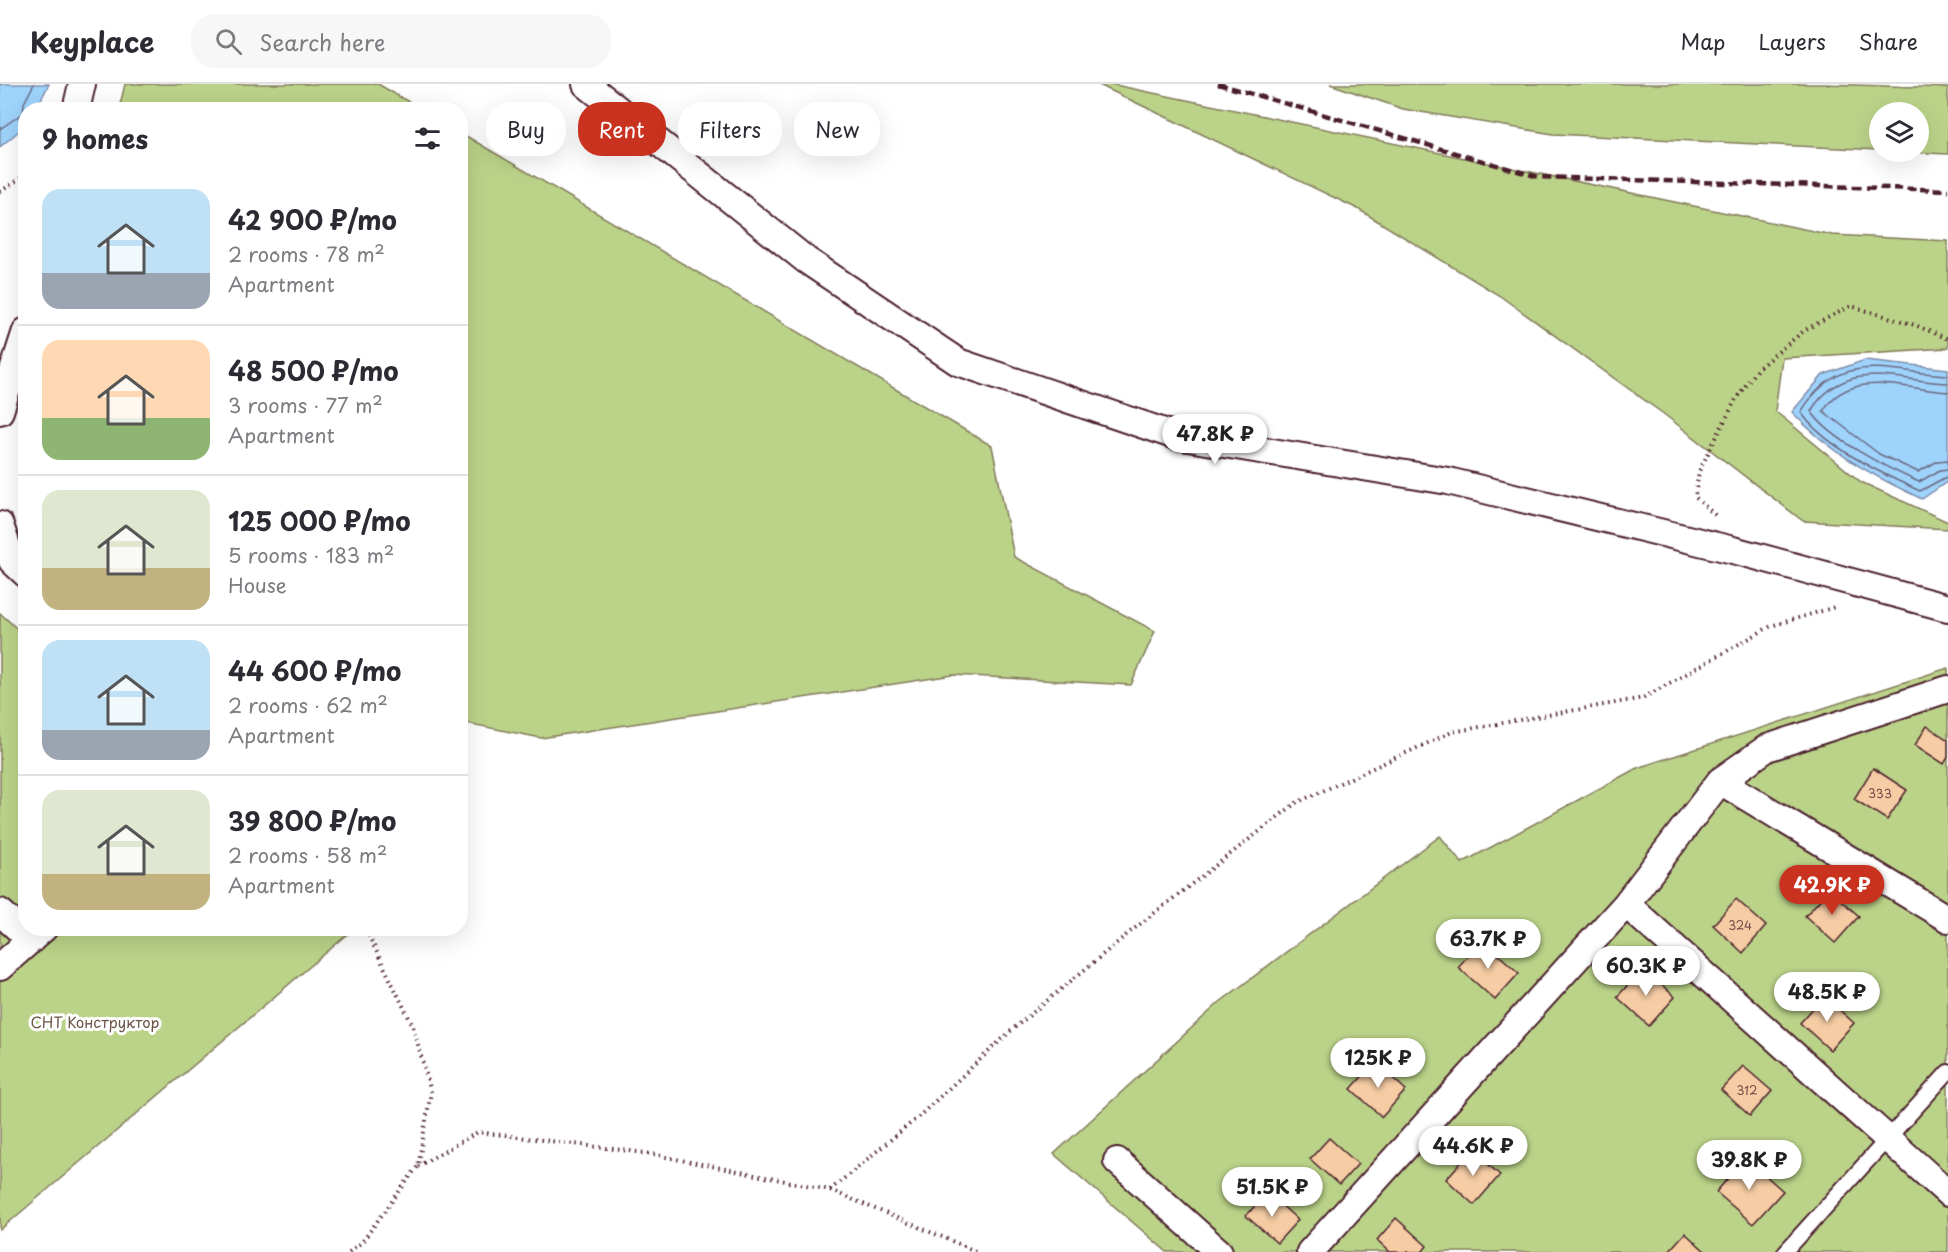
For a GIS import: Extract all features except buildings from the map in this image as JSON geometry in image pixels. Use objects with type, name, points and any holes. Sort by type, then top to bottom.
[{"type":"street","points":[[78,102],[82,84]]},
{"type":"street","points":[[586,84],[806,260],[958,362],[1176,436],[1448,481],[1732,550],[1948,608]]},
{"type":"street","points":[[0,411],[18,356]]},
{"type":"street","points":[[0,525],[12,561],[18,567]]},
{"type":"street","points":[[1310,1252],[1626,904],[1720,781],[1767,748],[1948,689]]},
{"type":"street","points":[[1720,781],[1948,919]]},
{"type":"street","points":[[1626,904],[1948,1193]]},
{"type":"street","points":[[0,912],[18,923]]},
{"type":"street","points":[[0,967],[35,936]]},
{"type":"street","points":[[1117,1161],[1219,1252]]},
{"type":"lane","points":[[1785,1252],[1948,1072]]},
{"type":"path","points":[[0,192],[18,180]]},
{"type":"path","points":[[1719,519],[1695,497],[1699,471],[1736,399],[1757,369],[1805,330],[1851,306],[1948,339]]},
{"type":"path","points":[[830,1190],[917,1118],[1013,1029],[1121,939],[1296,803],[1452,732],[1643,698],[1771,626],[1845,604]]},
{"type":"path","points":[[369,936],[413,1026],[431,1092],[418,1166]]},
{"type":"path","points":[[349,1252],[362,1242],[418,1166],[478,1132],[646,1153],[830,1190],[978,1252]]},
{"type":"green space","points":[[125,84],[378,84],[409,102],[121,102]]},
{"type":"green space","points":[[1097,84],[1110,84],[1832,235],[1948,241],[1948,348],[1782,358],[1775,411],[1861,482],[1948,522],[1948,529],[1803,521],[1665,415],[1500,296],[1358,209]]},
{"type":"green space","points":[[1330,84],[1824,84],[1948,88],[1948,154],[1929,153],[1929,102],[1869,102],[1869,150],[1553,134],[1403,109]]},
{"type":"green space","points":[[468,137],[486,148],[486,156],[500,156],[992,446],[1014,557],[1155,631],[1131,685],[953,675],[541,738],[468,723]]},
{"type":"green space","name":"СНТ Конструктор","points":[[0,613],[18,630],[18,936],[346,936],[0,1230]]},
{"type":"green space","points":[[1948,668],[1948,1252],[1167,1252],[1054,1154],[1220,1002],[1440,836],[1462,863],[1637,768]]},
{"type":"water","points":[[0,84],[49,84],[40,102],[18,102],[18,132],[0,147]]},
{"type":"water","points":[[1865,360],[1948,369],[1948,481],[1922,499],[1852,462],[1821,439],[1792,412],[1823,375]]},
{"type":"railway","points":[[1218,84],[1538,177],[1948,190]]}]
